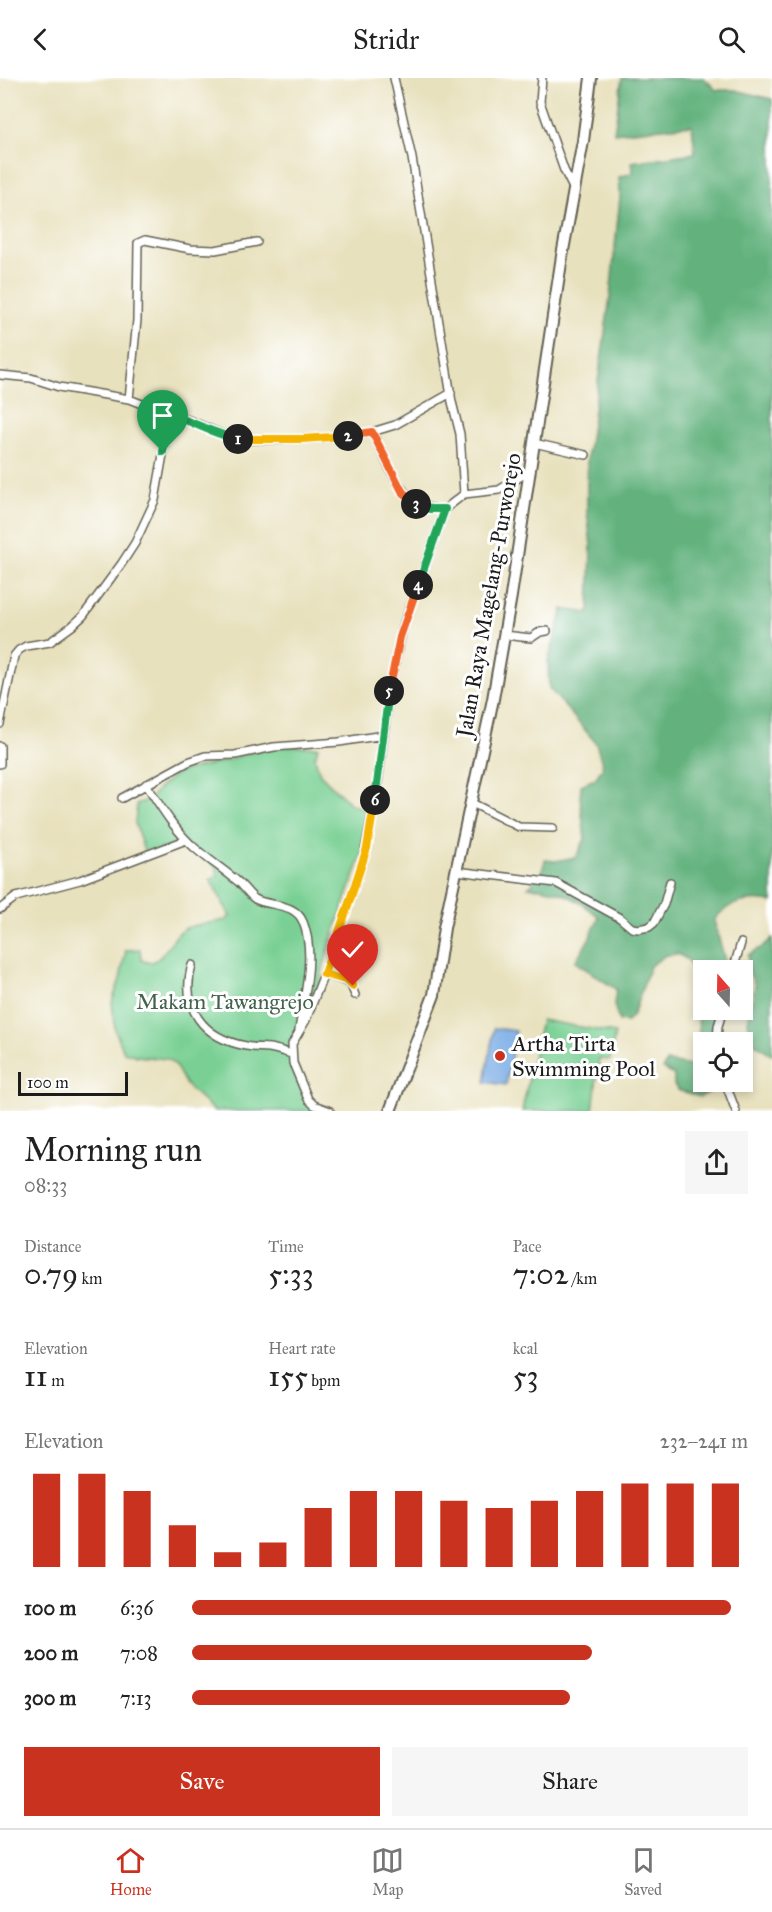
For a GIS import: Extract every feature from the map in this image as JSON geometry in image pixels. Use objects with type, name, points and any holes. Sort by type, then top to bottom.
[{"type":"main road","name":"Jalan Raya Magelang-Purworejo","points":[[390,1111],[434,995],[444,928],[493,699],[531,470],[560,267],[591,78]]},
{"type":"street","points":[[394,78],[412,158],[451,393],[460,434],[464,494]]},
{"type":"street","points":[[542,78],[540,102],[564,170],[574,190]]},
{"type":"street","points":[[129,399],[137,320],[138,243],[145,240],[190,249],[215,250],[258,242]]},
{"type":"street","points":[[0,375],[31,378],[59,387],[129,399],[189,420],[229,438],[245,440],[355,436],[395,425],[451,393]]},
{"type":"street","points":[[0,724],[14,656],[26,646],[50,642],[83,616],[135,543],[155,500],[170,415]]},
{"type":"street","points":[[372,432],[406,496],[419,506],[436,510],[445,509],[464,494],[499,490],[531,470]]},
{"type":"street","points":[[534,443],[586,455]]},
{"type":"street","points":[[330,1111],[309,1101],[297,1073],[292,1044],[306,1020],[324,974],[365,855],[378,783],[390,686],[400,637],[445,509]]},
{"type":"street","points":[[504,635],[531,638],[540,632],[547,631]]},
{"type":"street","points":[[122,798],[188,762],[205,756],[235,755],[274,747],[339,742],[384,735]]},
{"type":"street","points":[[0,746],[0,764]]},
{"type":"street","points":[[146,784],[169,820],[186,840],[238,881],[254,898],[285,907],[297,914],[303,921],[309,948],[309,963],[298,1032]]},
{"type":"street","points":[[470,802],[519,827],[553,828]]},
{"type":"street","points":[[0,909],[21,896],[80,880],[186,840]]},
{"type":"street","points":[[456,871],[556,883],[620,918],[632,928],[638,929],[649,927],[654,923],[664,904],[670,882]]},
{"type":"street","points":[[736,960],[741,943]]},
{"type":"street","points":[[192,965],[188,979],[189,995],[195,1015],[207,1029],[226,1040],[246,1046],[270,1048],[292,1054]]},
{"type":"street","points":[[324,974],[350,982],[355,995]]},
{"type":"street","points":[[729,1092],[736,1111]]},
{"type":"green space","points":[[622,78],[704,78],[716,90],[735,90],[772,99],[772,902],[755,900],[740,902],[726,909],[714,920],[725,960],[693,960],[693,973],[688,960],[678,954],[666,955],[650,966],[633,1015],[627,1022],[619,1021],[614,1005],[616,989],[575,962],[599,917],[583,904],[566,895],[548,889],[528,887],[541,875],[545,860],[555,861],[576,857],[585,839],[580,798],[581,785],[595,779],[603,767],[596,743],[549,688],[548,661],[563,609],[589,613],[591,546],[587,511],[587,459],[610,297],[620,197],[619,177],[633,173],[632,162],[695,153],[692,125],[614,133]]},
{"type":"green space","name":"Makam Tawangrejo","points":[[271,746],[318,747],[315,758],[320,774],[349,803],[364,809],[370,817],[364,849],[329,947],[318,987],[296,1031],[293,1056],[305,1094],[321,1111],[214,1111],[186,1085],[175,1065],[167,1059],[137,1056],[124,1052],[115,1030],[112,1002],[126,950],[140,949],[141,960],[154,961],[184,929],[226,920],[230,916],[210,879],[217,876],[217,868],[191,847],[182,843],[145,854],[135,823],[137,804],[150,799],[177,773]]},
{"type":"green space","points":[[772,938],[772,1055],[753,1042],[753,1032],[750,1032],[748,1022],[753,1020],[755,985],[753,960],[748,960],[748,955],[764,946]]},
{"type":"green space","points":[[541,1020],[615,1033],[610,1060],[599,1059],[593,1111],[522,1111]]},
{"type":"green space","points":[[698,1020],[716,1020],[715,1032],[699,1032]]},
{"type":"green space","points":[[666,1062],[693,1066],[693,1092],[710,1092],[700,1097],[678,1090],[674,1085],[674,1075],[663,1069]]},
{"type":"water","name":"Artha Tirta Swimming Pool","points":[[494,1028],[516,1031],[506,1085],[485,1082]]},
{"type":"place","name":"Artha Tirta Swimming Pool","points":[[500,1056]]},
{"type":"route","points":[[163,452],[170,415],[189,420],[229,438],[245,440],[355,436],[372,432],[406,496],[419,506],[436,510],[445,509],[400,637],[390,686],[367,848],[324,974],[348,981],[353,986]]}]
